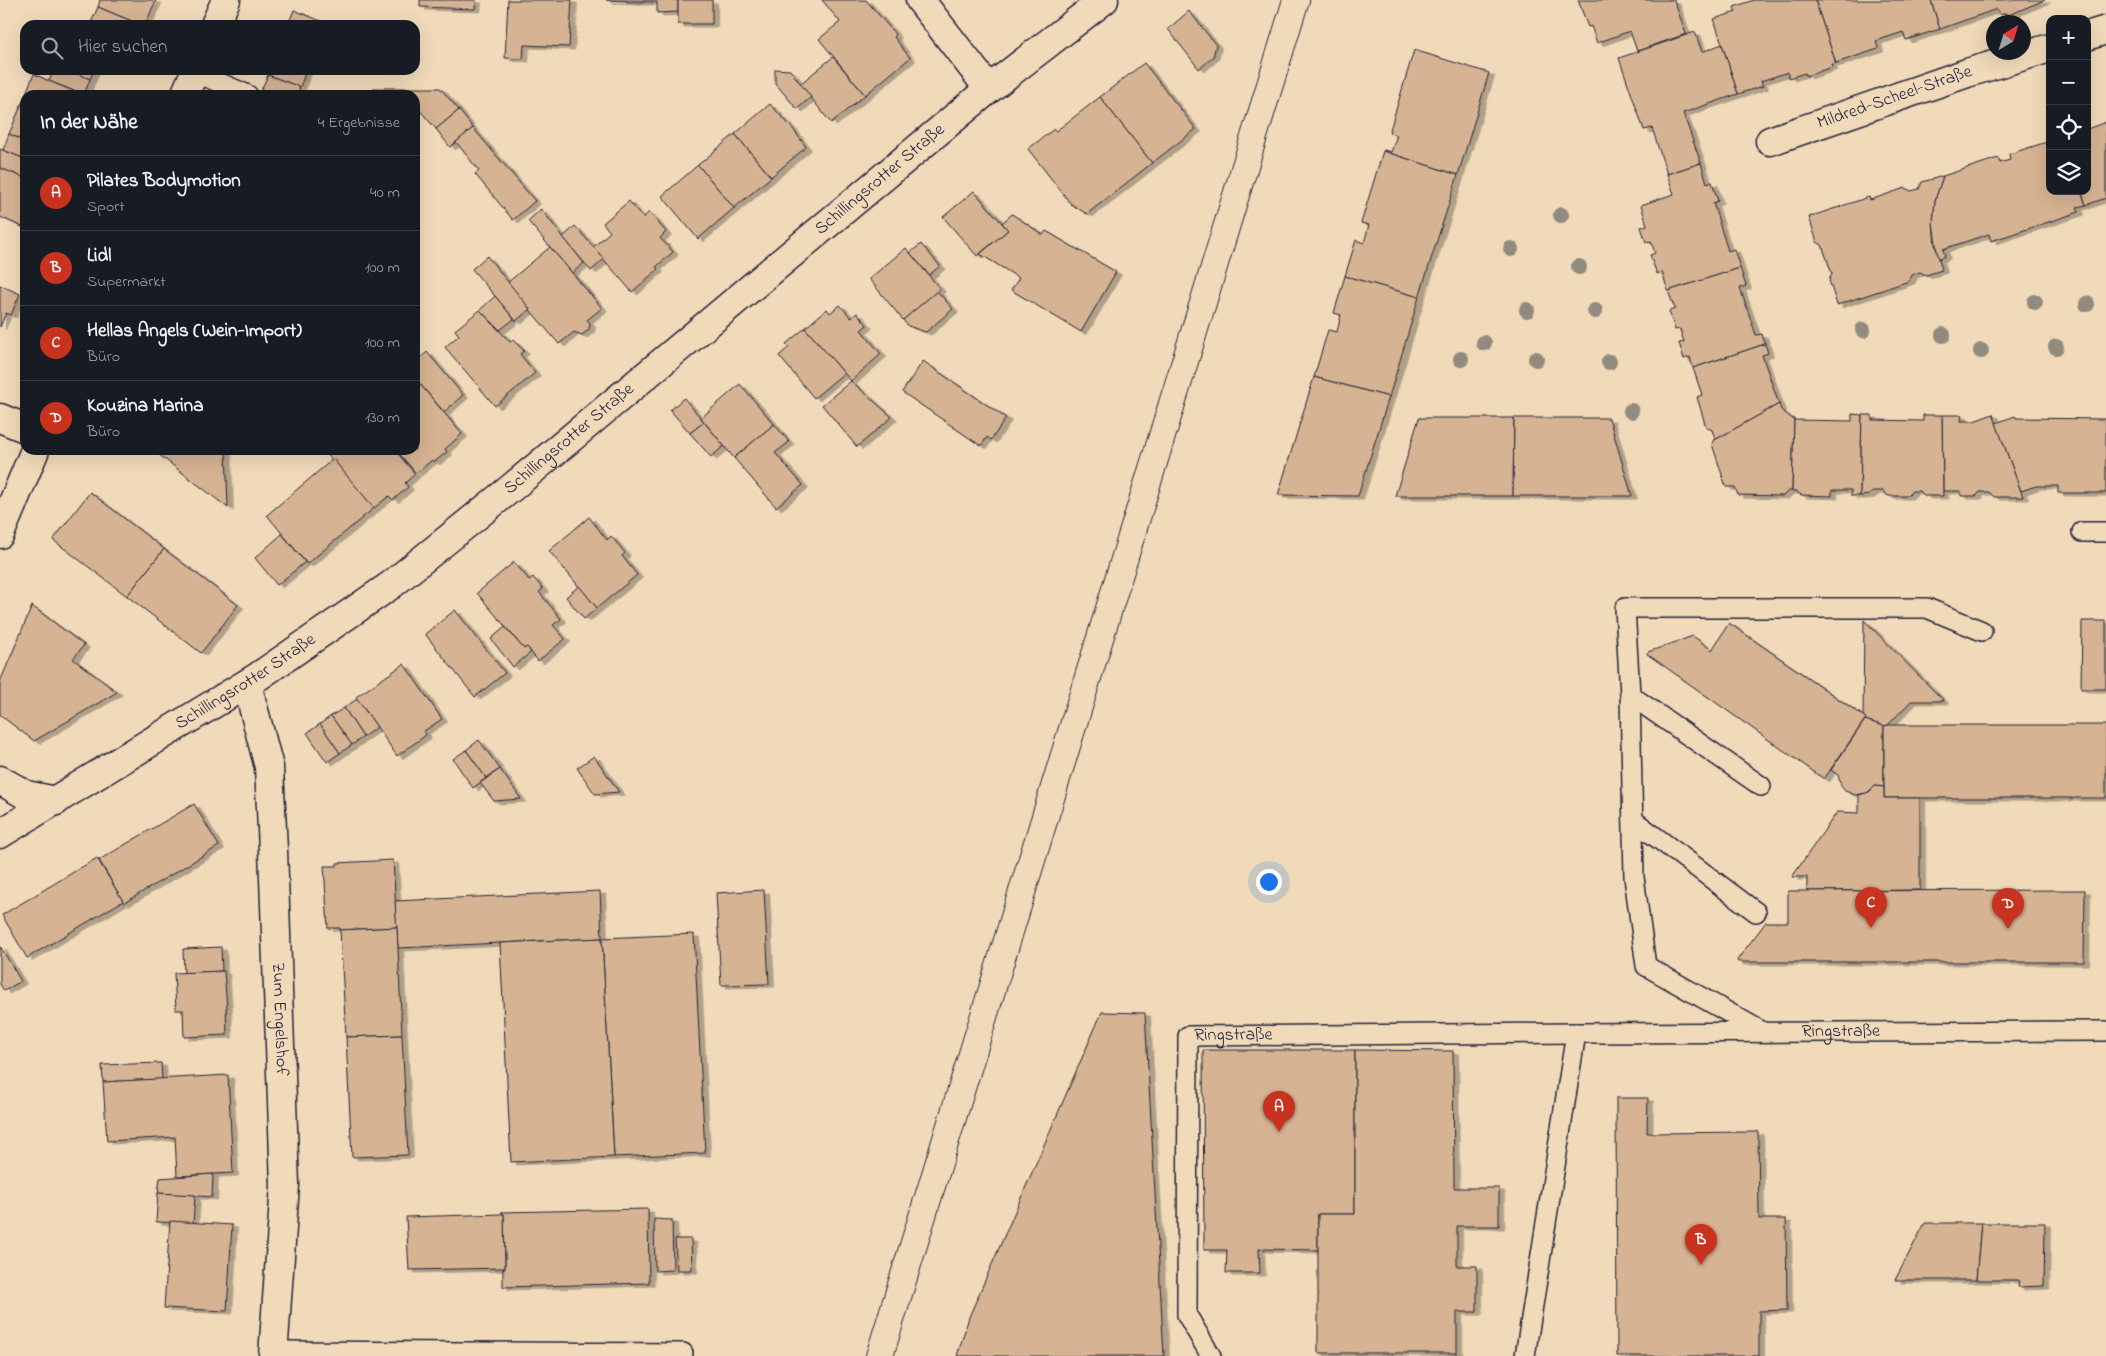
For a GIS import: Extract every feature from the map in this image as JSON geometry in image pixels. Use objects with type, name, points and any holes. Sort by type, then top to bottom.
[{"type":"street","points":[[217,20],[226,0]]},
{"type":"street","points":[[920,0],[988,89]]},
{"type":"street","name":"Schillingsrotter Straße","points":[[0,834],[247,684],[391,586],[510,489],[988,89],[1104,0]]},
{"type":"street","points":[[2091,35],[2106,30]]},
{"type":"street","name":"Mildred-Scheel-Straße","points":[[1770,141],[1966,74],[2046,49]]},
{"type":"street","points":[[0,418],[20,426]]},
{"type":"street","points":[[0,534],[33,455]]},
{"type":"street","name":"Zum Engelshof","points":[[247,684],[269,767],[273,850],[285,1185],[273,1354]]},
{"type":"street","points":[[0,780],[26,795],[56,801]]},
{"type":"lane","points":[[192,79],[230,90]]},
{"type":"lane","points":[[2082,532],[2106,532]]},
{"type":"lane","points":[[1764,1033],[1646,966],[1634,877],[1630,695],[1625,608],[1927,608],[1982,631]]},
{"type":"lane","points":[[1630,695],[1761,786]]},
{"type":"lane","points":[[1633,820],[1756,912]]},
{"type":"lane","name":"Ringstraße","points":[[1211,1356],[1187,1315],[1188,1036],[2106,1031]]},
{"type":"lane","points":[[1525,1356],[1576,1033]]},
{"type":"lane","points":[[273,1354],[683,1354]]},
{"type":"building","points":[[100,0],[156,0],[147,20],[129,20],[98,7]]},
{"type":"building","points":[[420,0],[476,0],[475,9],[420,7]]},
{"type":"building","points":[[508,0],[572,0],[569,47],[524,45],[523,59],[505,58]]},
{"type":"building","points":[[606,0],[644,0],[644,2],[627,2]]},
{"type":"building","points":[[644,0],[678,0],[678,12],[657,13],[657,2],[644,2]]},
{"type":"building","points":[[678,0],[712,0],[712,24],[678,24]]},
{"type":"building","points":[[822,0],[866,0],[896,35],[894,37],[910,58],[865,95],[819,39],[840,22]]},
{"type":"building","points":[[1578,0],[1674,0],[1686,34],[1637,51],[1630,31],[1597,43],[1591,26],[1588,27]]},
{"type":"building","points":[[1754,0],[1815,0],[1836,63],[1831,64],[1832,67],[1806,76],[1805,73],[1789,78],[1788,72],[1761,81],[1763,86],[1738,94],[1714,19],[1736,12],[1734,7]]},
{"type":"building","points":[[1815,0],[1931,0],[1940,29],[1906,40],[1903,32],[1876,41],[1878,49],[1836,63]]},
{"type":"building","points":[[1931,0],[2045,0],[2008,15],[2006,15],[2006,13],[2000,15],[1997,9],[1940,29]]},
{"type":"building","points":[[98,7],[129,20],[92,20]]},
{"type":"building","points":[[294,10],[319,20],[290,20]]},
{"type":"building","points":[[1189,11],[1216,45],[1213,57],[1199,69],[1168,29]]},
{"type":"building","points":[[1695,32],[1702,52],[1722,44],[1738,94],[1683,113],[1701,163],[1667,174],[1652,128],[1644,130],[1619,58]]},
{"type":"building","points":[[1414,50],[1489,73],[1458,175],[1383,151],[1391,152],[1397,135],[1389,133]]},
{"type":"building","points":[[833,57],[865,95],[831,123],[800,84]]},
{"type":"building","points":[[1144,63],[1196,129],[1152,163],[1100,97]]},
{"type":"building","points":[[775,69],[790,70],[811,97],[797,109],[775,83]]},
{"type":"building","points":[[34,75],[36,75],[71,90],[27,90]]},
{"type":"building","points":[[52,75],[81,75],[90,79],[86,90],[72,90],[49,81]]},
{"type":"building","points":[[81,75],[92,75],[90,79]]},
{"type":"building","points":[[268,75],[304,75],[300,87]]},
{"type":"building","points":[[268,75],[300,87],[299,90],[261,90]]},
{"type":"building","points":[[374,88],[440,88],[459,110],[436,129],[420,111],[420,90],[374,90]]},
{"type":"building","points":[[1100,97],[1152,163],[1087,214],[1071,204],[1028,149],[1054,129],[1056,131]]},
{"type":"building","points":[[770,104],[793,129],[806,147],[771,177],[735,134]]},
{"type":"building","points":[[20,108],[20,139],[9,134]]},
{"type":"building","points":[[459,110],[473,128],[450,147],[436,129]]},
{"type":"building","points":[[2106,122],[2106,198],[2086,205],[2082,195],[2091,195],[2091,128]]},
{"type":"building","points":[[473,128],[535,201],[513,220],[475,174],[479,171],[456,142]]},
{"type":"building","points":[[9,134],[20,139],[20,157],[3,150]]},
{"type":"building","points":[[735,134],[771,177],[734,208],[698,165]]},
{"type":"building","points":[[2046,142],[2046,195],[2082,195],[2086,205],[2077,207],[2079,212],[1991,241],[1989,234],[1943,249],[1945,256],[1938,259],[1933,223],[1935,200],[1943,176],[1998,158],[2000,163],[2010,160],[2009,154]]},
{"type":"building","points":[[0,149],[20,157],[20,176],[0,168]]},
{"type":"building","points":[[1383,151],[1458,175],[1419,297],[1345,276],[1356,240],[1364,243],[1369,225],[1361,223]]},
{"type":"building","points":[[1701,163],[1707,183],[1712,182],[1718,201],[1713,203],[1728,251],[1734,249],[1740,268],[1668,291],[1662,272],[1657,274],[1650,255],[1655,253],[1651,241],[1646,242],[1641,227],[1647,225],[1641,205],[1674,194],[1667,174]]},
{"type":"building","points":[[698,165],[734,208],[698,239],[662,196]]},
{"type":"building","points":[[0,168],[20,176],[20,226],[0,217]]},
{"type":"building","points":[[1943,176],[1935,200],[1933,223],[1935,244],[1942,270],[1926,275],[1920,272],[1912,275],[1909,281],[1837,305],[1829,280],[1832,274],[1822,245],[1817,242],[1809,217],[1869,197],[1870,200],[1905,188],[1911,191],[1919,189],[1922,182]]},
{"type":"building","points":[[974,191],[1008,230],[977,256],[943,217]]},
{"type":"building","points":[[629,201],[643,218],[649,212],[666,232],[660,238],[673,252],[656,267],[658,269],[632,292],[593,247],[610,232],[603,223]]},
{"type":"building","points":[[541,209],[584,263],[572,273],[528,221]]},
{"type":"building","points":[[1012,214],[1043,235],[1046,231],[1116,272],[1081,332],[1011,290],[1019,278],[980,254],[1008,230],[1002,223]]},
{"type":"building","points":[[575,226],[604,259],[591,271],[563,237]]},
{"type":"building","points":[[921,244],[940,266],[929,275],[910,253]]},
{"type":"building","points":[[550,247],[602,308],[587,320],[590,323],[589,329],[582,335],[574,332],[559,344],[507,283]]},
{"type":"building","points":[[906,248],[940,289],[903,320],[869,279]]},
{"type":"building","points":[[487,256],[530,309],[516,321],[472,269]]},
{"type":"building","points":[[1740,268],[1746,286],[1740,288],[1756,335],[1762,334],[1765,344],[1693,368],[1690,357],[1684,359],[1679,343],[1684,342],[1680,329],[1675,330],[1669,311],[1675,309],[1668,291]]},
{"type":"building","points":[[1345,276],[1419,297],[1389,397],[1314,377],[1328,330],[1337,332],[1341,315],[1334,313]]},
{"type":"building","points":[[0,285],[20,294],[11,315],[6,313],[0,327]]},
{"type":"building","points":[[937,291],[953,309],[926,332],[908,326],[903,320]]},
{"type":"building","points":[[495,296],[514,319],[500,330],[480,310]]},
{"type":"building","points":[[840,305],[851,318],[857,313],[867,325],[861,330],[881,354],[851,381],[805,328],[827,309],[830,313]]},
{"type":"building","points":[[480,310],[510,342],[513,340],[524,351],[520,354],[535,373],[495,406],[445,347],[459,335],[455,330]]},
{"type":"building","points":[[805,328],[844,373],[814,398],[779,356],[789,347],[786,344]]},
{"type":"building","points":[[1765,344],[1768,353],[1762,355],[1779,404],[1713,441],[1715,438],[1712,430],[1706,427],[1697,397],[1702,395],[1693,368]]},
{"type":"building","points":[[427,352],[463,395],[444,412],[420,384],[420,358]]},
{"type":"building","points":[[923,361],[1006,418],[991,440],[987,437],[981,446],[902,392]]},
{"type":"building","points":[[1314,377],[1389,397],[1358,496],[1278,495]]},
{"type":"building","points":[[851,381],[892,417],[857,447],[822,405]]},
{"type":"building","points":[[420,384],[462,434],[445,449],[447,452],[434,462],[432,460],[416,473],[400,455],[420,455]]},
{"type":"building","points":[[740,384],[774,424],[734,458],[701,418]]},
{"type":"building","points":[[684,398],[704,422],[690,433],[670,410]]},
{"type":"building","points":[[1779,404],[1781,410],[1794,420],[1792,491],[1788,491],[1783,496],[1738,495],[1735,487],[1726,487],[1712,444],[1713,441]]},
{"type":"building","points":[[1852,414],[1862,415],[1860,496],[1851,496],[1851,490],[1832,490],[1832,496],[1801,495],[1796,491],[1792,491],[1794,420],[1852,421]]},
{"type":"building","points":[[1993,414],[2023,497],[1994,497],[1989,492],[1980,492],[1976,496],[1961,496],[1961,491],[1943,491],[1942,415],[1962,415],[1961,421],[1974,421]]},
{"type":"building","points":[[1862,415],[1872,415],[1872,420],[1923,421],[1923,415],[1942,415],[1943,496],[1925,496],[1920,491],[1912,491],[1907,496],[1888,496],[1883,491],[1874,491],[1869,495],[1860,496]]},
{"type":"building","points":[[2015,416],[2016,418],[2106,419],[2106,493],[2058,493],[2058,486],[2036,486],[2021,491],[1996,423]]},
{"type":"building","points":[[1419,418],[1514,418],[1513,496],[1395,496]]},
{"type":"building","points":[[1514,418],[1609,418],[1632,496],[1513,496]]},
{"type":"building","points":[[704,422],[724,446],[711,457],[690,433]]},
{"type":"building","points":[[774,424],[789,442],[775,453],[803,485],[776,507],[734,458]]},
{"type":"building","points":[[159,455],[226,455],[228,508]]},
{"type":"building","points":[[328,455],[399,455],[415,474],[405,483],[408,487],[393,500],[389,496],[374,508]]},
{"type":"building","points":[[333,459],[374,508],[307,564],[267,515]]},
{"type":"building","points":[[90,492],[164,549],[127,596],[53,540]]},
{"type":"building","points":[[589,517],[607,540],[611,536],[625,553],[622,556],[637,575],[597,608],[549,551]]},
{"type":"building","points":[[282,534],[305,562],[277,585],[255,558]]},
{"type":"building","points":[[164,549],[238,605],[201,653],[127,596]]},
{"type":"building","points":[[514,562],[529,580],[533,577],[543,589],[539,592],[561,619],[553,625],[565,639],[538,661],[527,647],[524,649],[477,593]]},
{"type":"building","points":[[579,586],[597,608],[584,619],[566,597]]},
{"type":"building","points":[[32,606],[84,645],[73,659],[117,692],[34,741],[0,715],[0,682]]},
{"type":"building","points":[[455,610],[505,673],[475,697],[425,634]]},
{"type":"building","points":[[1864,620],[1944,701],[1911,701],[1888,725],[1884,726],[1865,720],[1863,717]]},
{"type":"building","points":[[2082,621],[2106,621],[2106,689],[2081,689]]},
{"type":"building","points":[[1729,623],[1866,718],[1824,779],[1647,654],[1693,636],[1712,650]]},
{"type":"building","points":[[505,627],[524,649],[527,647],[531,652],[513,667],[491,639]]},
{"type":"building","points":[[404,664],[442,719],[424,731],[426,735],[397,756],[356,697]]},
{"type":"building","points":[[357,699],[377,727],[363,737],[344,708]]},
{"type":"building","points":[[344,708],[363,737],[352,745],[331,716]]},
{"type":"building","points":[[331,716],[352,745],[340,753],[320,724]]},
{"type":"building","points":[[1865,720],[1884,726],[1884,787],[1875,786],[1867,793],[1855,795],[1845,791],[1841,786],[1838,775],[1831,770]]},
{"type":"building","points":[[320,724],[340,753],[327,762],[307,733]]},
{"type":"building","points":[[2106,725],[2106,798],[1884,798],[1884,726]]},
{"type":"building","points":[[479,740],[500,769],[486,778],[466,750]]},
{"type":"building","points":[[466,750],[486,778],[473,788],[453,759]]},
{"type":"building","points":[[594,756],[619,792],[595,794],[577,768]]},
{"type":"building","points":[[500,769],[521,799],[494,801],[480,783]]},
{"type":"building","points":[[1875,786],[1884,787],[1884,798],[1920,798],[1920,890],[1807,891],[1807,877],[1792,877],[1837,812],[1859,813],[1859,795],[1869,792]]},
{"type":"building","points":[[194,804],[219,846],[124,903],[99,860]]},
{"type":"building","points":[[97,858],[123,901],[27,958],[2,915]]},
{"type":"building","points":[[393,860],[397,927],[340,930],[340,928],[328,928],[324,866],[337,866],[337,863]]},
{"type":"building","points":[[764,890],[769,984],[721,985],[716,893]]},
{"type":"building","points":[[2085,890],[2084,962],[1738,962],[1737,960],[1766,922],[1788,922],[1788,891]]},
{"type":"building","points":[[600,891],[602,938],[398,948],[395,901]]},
{"type":"building","points":[[397,927],[402,1035],[346,1037],[340,930]]},
{"type":"building","points":[[694,934],[705,1153],[614,1157],[602,938]]},
{"type":"building","points":[[602,938],[614,1157],[511,1162],[500,943]]},
{"type":"building","points":[[0,946],[21,981],[4,991],[0,984]]},
{"type":"building","points":[[221,947],[222,971],[184,973],[183,949]]},
{"type":"building","points":[[224,971],[227,1035],[184,1037],[183,1010],[176,1010],[174,973]]},
{"type":"building","points":[[1102,1012],[1145,1013],[1164,1356],[957,1356],[969,1317]]},
{"type":"building","points":[[402,1035],[408,1155],[352,1157],[346,1037]]},
{"type":"building","points":[[1203,1050],[1355,1050],[1355,1214],[1318,1214],[1318,1250],[1259,1249],[1260,1273],[1226,1273],[1227,1250],[1204,1250]]},
{"type":"building","points":[[1355,1050],[1453,1051],[1454,1188],[1499,1188],[1499,1226],[1457,1226],[1457,1266],[1477,1266],[1477,1312],[1457,1312],[1457,1353],[1318,1353],[1318,1214],[1355,1214]]},
{"type":"building","points":[[161,1063],[162,1079],[103,1082],[102,1065]]},
{"type":"building","points":[[228,1075],[233,1173],[177,1176],[175,1137],[107,1141],[103,1082]]},
{"type":"building","points":[[1616,1098],[1648,1098],[1647,1133],[1758,1131],[1759,1219],[1786,1219],[1787,1310],[1759,1311],[1759,1356],[1617,1356]]},
{"type":"building","points":[[213,1174],[212,1197],[158,1193],[160,1178]]},
{"type":"building","points":[[158,1193],[195,1195],[193,1223],[156,1222]]},
{"type":"building","points":[[648,1209],[649,1283],[503,1287],[503,1269],[505,1268],[504,1214],[501,1212]]},
{"type":"building","points":[[504,1214],[505,1268],[409,1270],[406,1217]]},
{"type":"building","points":[[654,1219],[672,1220],[673,1270],[655,1271]]},
{"type":"building","points":[[170,1221],[232,1225],[227,1311],[164,1308]]},
{"type":"building","points":[[1925,1223],[1981,1223],[1976,1280],[1895,1280]]},
{"type":"building","points":[[1981,1223],[2045,1223],[2044,1286],[2018,1287],[2019,1280],[1976,1280]]},
{"type":"building","points":[[675,1239],[691,1239],[692,1270],[677,1270]]},
{"type":"tram line","points":[[865,1356],[1282,0]]},
{"type":"tram line","points":[[894,1356],[1310,0]]},
{"type":"place","name":"Hellas Angels (Wein-Import)","points":[[1871,928]]},
{"type":"place","name":"Kouzina Marina","points":[[2008,929]]},
{"type":"place","name":"Pilates Bodymotion","points":[[1279,1132]]},
{"type":"place","name":"Lidl","points":[[1701,1265]]}]
